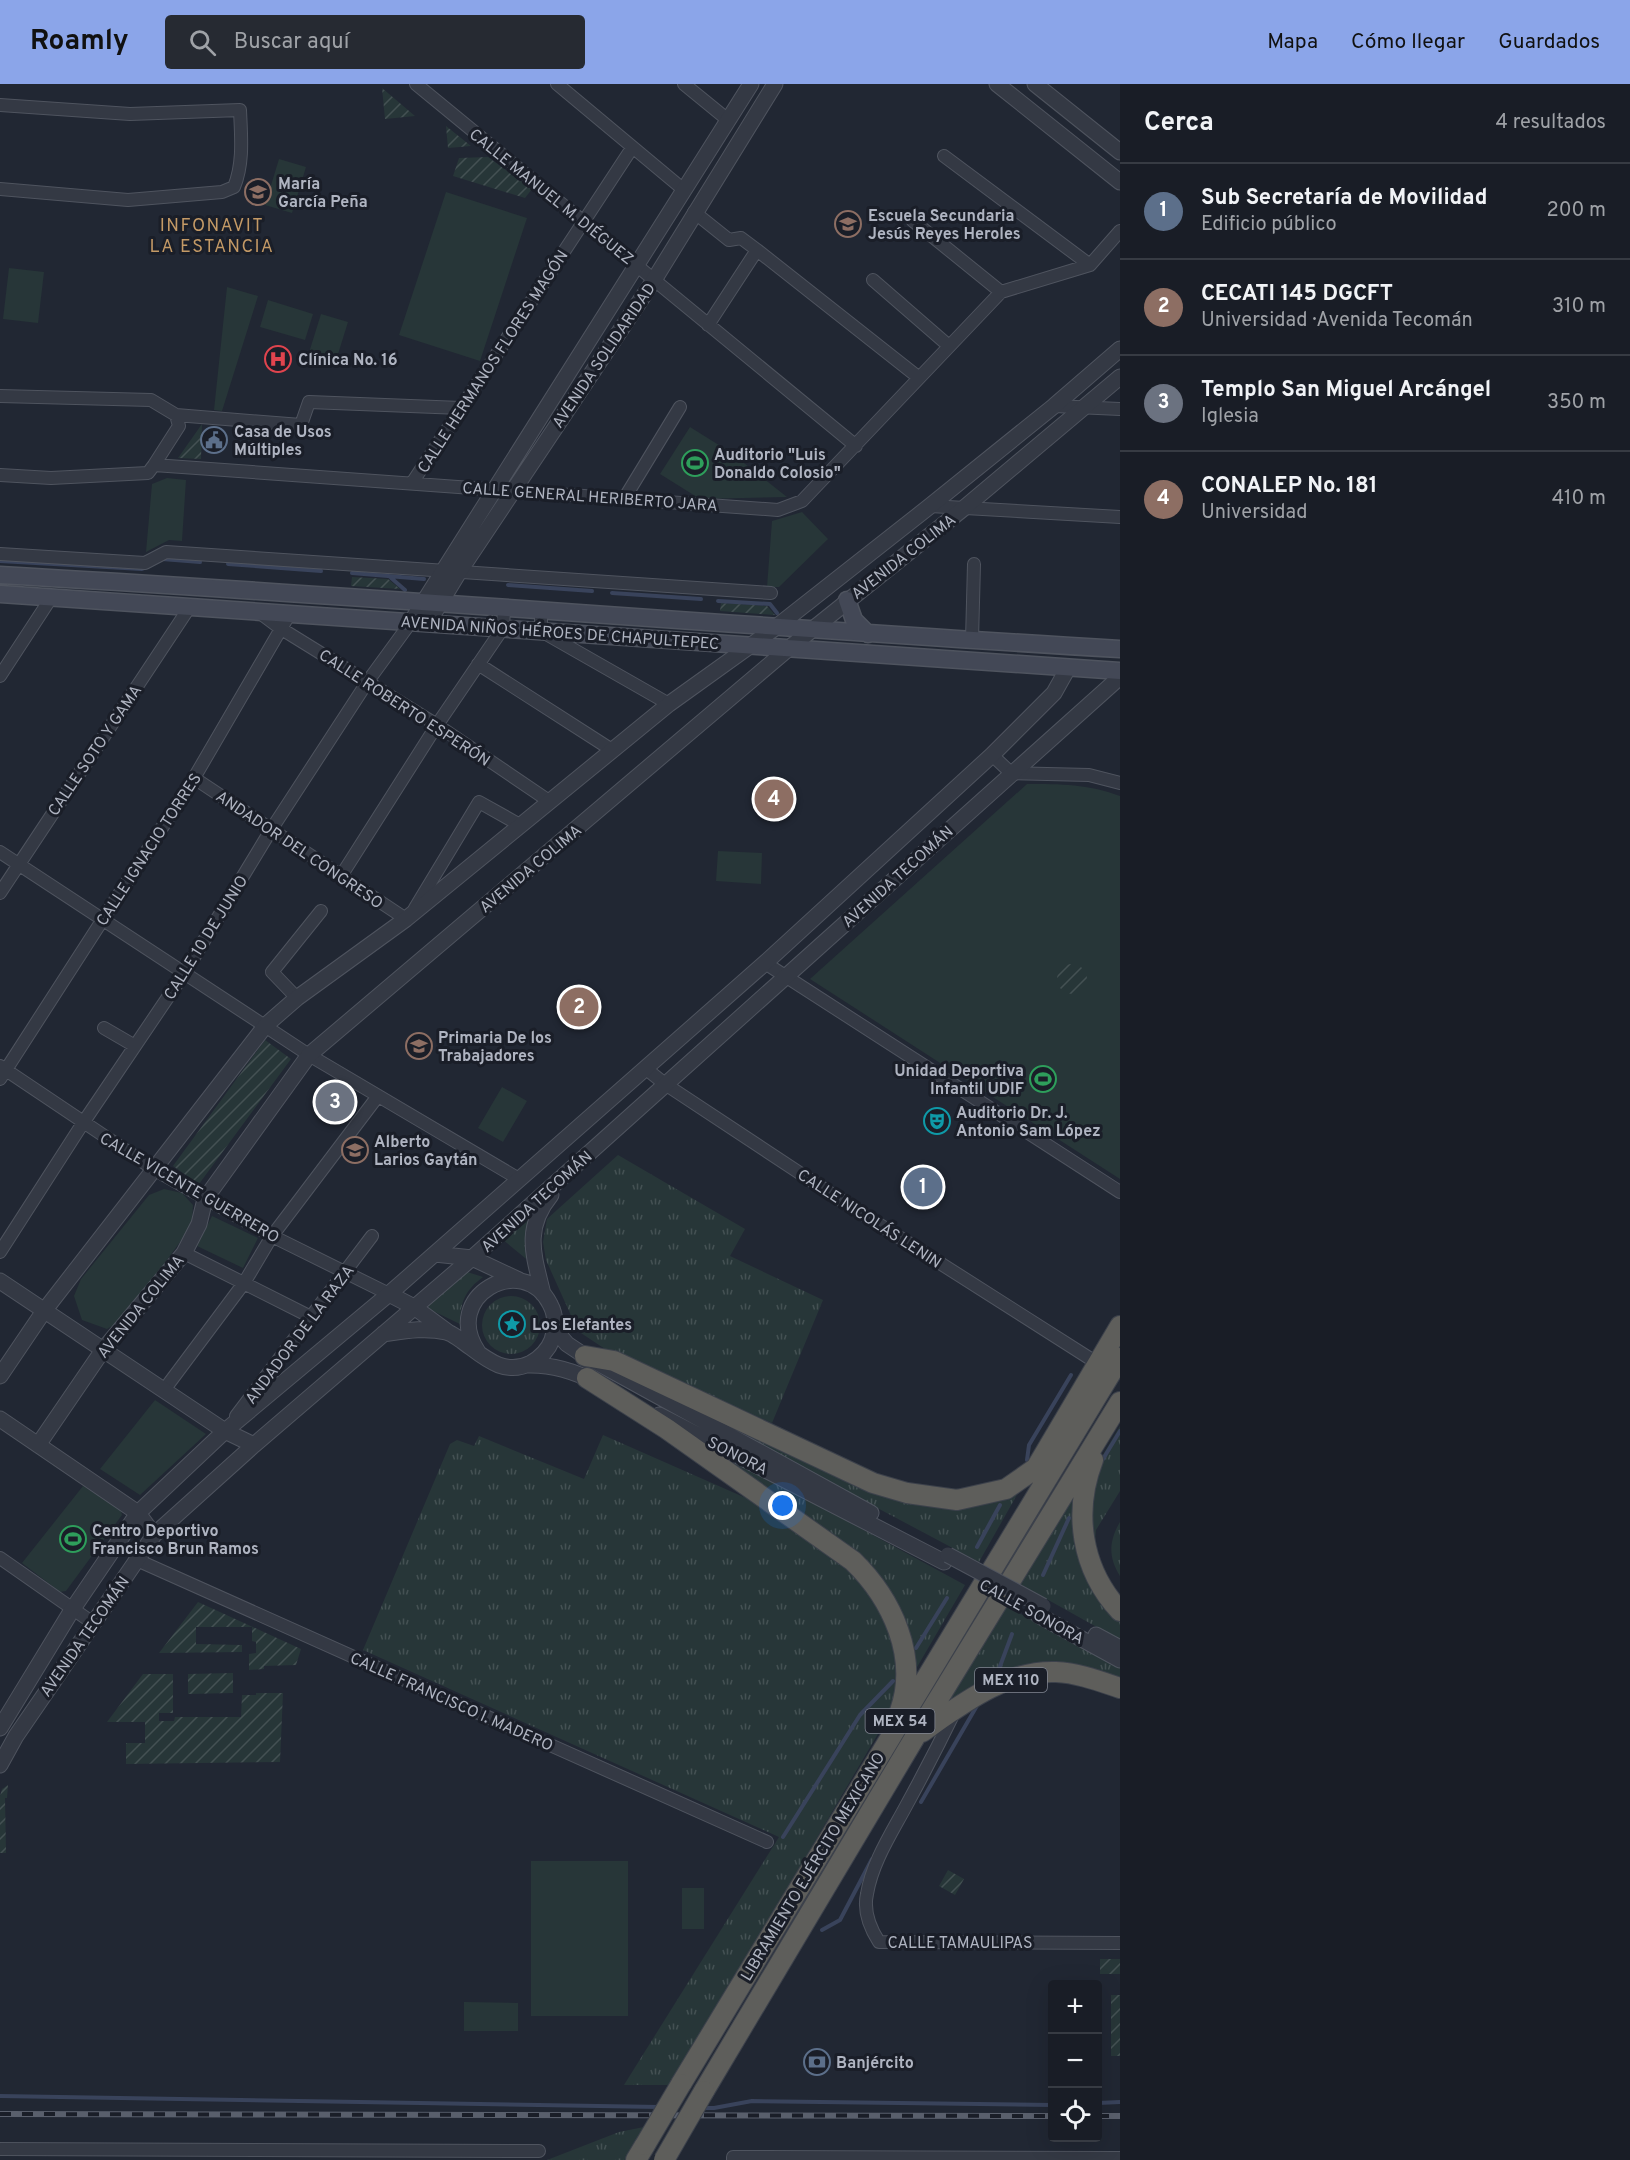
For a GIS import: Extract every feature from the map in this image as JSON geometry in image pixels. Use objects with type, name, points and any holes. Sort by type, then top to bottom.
[{"type":"highway","points":[[1003,1550],[1036,1468],[1120,1326]]},
{"type":"highway","points":[[585,1356],[614,1361],[873,1484],[907,1493],[957,1500],[1006,1489],[1036,1468]]},
{"type":"highway","name":"LIBRAMIENTO EJÉRCITO MEXICANO","points":[[641,2153],[1120,1358]]},
{"type":"highway","points":[[587,1378],[667,1429],[853,1561],[870,1577],[893,1613],[901,1638],[906,1667],[904,1699],[890,1738]]},
{"type":"highway","name":"LIBRAMIENTO EJÉRCITO MEXICANO","points":[[664,2160],[915,1737],[1120,1402]]},
{"type":"highway","points":[[1108,1424],[1089,1470],[1082,1519],[1090,1563],[1101,1586],[1120,1611]]},
{"type":"highway","name":"MEX 110","points":[[915,1737],[985,1690],[1027,1674],[1056,1672],[1120,1688]]},
{"type":"main road","name":"AVENIDA NIÑOS HÉROES DE CHAPULTEPEC","points":[[0,574],[868,634],[1117,646]]},
{"type":"main road","name":"AVENIDA NIÑOS HÉROES DE CHAPULTEPEC","points":[[0,594],[260,613],[284,621],[411,622],[1120,670]]},
{"type":"main road","points":[[847,600],[854,620],[868,634]]},
{"type":"street","name":"CALLE MANUEL M. DIÉGUEZ","points":[[416,84],[856,446]]},
{"type":"street","points":[[556,84],[684,190]]},
{"type":"street","points":[[684,84],[728,120]]},
{"type":"street","name":"AVENIDA SOLIDARIDAD","points":[[411,622],[751,84]]},
{"type":"street","name":"AVENIDA SOLIDARIDAD","points":[[428,623],[459,572],[654,280],[775,84]]},
{"type":"street","points":[[997,84],[1120,182]]},
{"type":"street","points":[[1035,84],[1120,152]]},
{"type":"street","points":[[0,105],[130,114],[240,110],[240,172],[234,187],[222,192],[128,200],[0,189]]},
{"type":"street","name":"CALLE HERMANOS FLORES MAGÓN","points":[[412,483],[632,148]]},
{"type":"street","points":[[944,156],[1090,265],[1120,231]]},
{"type":"street","points":[[694,212],[729,240],[741,238],[918,377]]},
{"type":"street","points":[[912,220],[1001,292]]},
{"type":"street","points":[[708,324],[757,250]]},
{"type":"street","name":"CALLE GENERAL HERIBERTO JARA","points":[[0,475],[51,478],[147,473],[154,465],[778,510],[802,501],[1001,292],[1090,265]]},
{"type":"street","points":[[873,280],[949,346]]},
{"type":"street","name":"AVENIDA COLIMA","points":[[0,1376],[44,1311],[266,1025],[297,998],[408,918],[669,704],[775,628],[930,506],[1120,349]]},
{"type":"street","name":"AVENIDA COLIMA","points":[[38,1445],[103,1350],[184,1252],[199,1224],[205,1199],[309,1054],[788,649],[964,508],[1120,377]]},
{"type":"street","points":[[0,396],[151,400],[176,415],[301,425],[309,402],[461,408]]},
{"type":"street","points":[[1054,405],[1120,409]]},
{"type":"street","points":[[624,499],[680,407]]},
{"type":"street","points":[[154,465],[179,426],[176,415]]},
{"type":"street","points":[[930,506],[1120,517]]},
{"type":"street","points":[[0,554],[145,563],[166,552],[771,593]]},
{"type":"street","points":[[972,640],[974,564]]},
{"type":"street","points":[[0,675],[51,597]]},
{"type":"street","name":"CALLE SOTO Y GAMA","points":[[0,893],[189,608]]},
{"type":"street","points":[[341,876],[437,725],[503,628],[504,609]]},
{"type":"street","points":[[541,610],[541,631],[669,704]]},
{"type":"street","name":"CALLE ROBERTO ESPERÓN","points":[[284,621],[368,681],[549,801]]},
{"type":"street","name":"CALLE IGNACIO TORRES","points":[[2,1071],[194,778],[284,621]]},
{"type":"street","name":"CALLE 10 DE JUNIO","points":[[0,1252],[83,1123],[185,972],[271,830],[368,681],[411,622]]},
{"type":"street","points":[[478,664],[612,750]]},
{"type":"street","name":"AVENIDA TECOMÁN","points":[[0,1728],[72,1610],[138,1514],[225,1431],[389,1294],[765,963],[992,755],[1054,693],[1068,668]]},
{"type":"street","name":"AVENIDA TECOMÁN","points":[[0,1765],[16,1736],[154,1535],[254,1445],[472,1258],[1120,677]]},
{"type":"street","points":[[992,755],[1011,773],[1089,775],[1120,783]]},
{"type":"street","name":"ANDADOR DEL CONGRESO","points":[[194,778],[408,918]]},
{"type":"street","points":[[408,918],[479,802],[520,825]]},
{"type":"street","points":[[0,852],[309,1054],[519,1179]]},
{"type":"street","points":[[297,998],[272,972],[321,911]]},
{"type":"street","points":[[765,963],[1120,1192]]},
{"type":"street","points":[[104,1028],[135,1046]]},
{"type":"street","name":"CALLE NICOLÁS LENIN","points":[[645,1068],[665,1084],[833,1195],[1097,1363]]},
{"type":"street","name":"CALLE VICENTE GUERRERO","points":[[2,1071],[155,1170],[205,1199],[272,1236],[389,1294]]},
{"type":"street","points":[[164,1390],[244,1283],[272,1236],[378,1096]]},
{"type":"street","points":[[543,1294],[533,1244],[534,1224],[541,1206],[576,1165]]},
{"type":"street","name":"ANDADOR DE LA RAZA","points":[[225,1431],[372,1236]]},
{"type":"street","points":[[184,1252],[311,1317]]},
{"type":"street","points":[[435,1254],[472,1258],[536,1288],[543,1294],[553,1311],[555,1330],[552,1341],[545,1351],[537,1360],[526,1365]]},
{"type":"street","points":[[0,1281],[225,1431],[254,1445]]},
{"type":"street","points":[[478,1352],[469,1336],[468,1321],[471,1306],[480,1294],[492,1285],[507,1281],[522,1282]]},
{"type":"street","name":"SONORA","points":[[389,1294],[414,1307],[488,1361],[513,1368],[545,1365],[587,1378],[946,1559]]},
{"type":"street","points":[[383,1334],[412,1329],[448,1332]]},
{"type":"street","name":"SONORA","points":[[555,1330],[567,1344],[585,1356],[946,1559]]},
{"type":"street","points":[[0,1419],[138,1514],[154,1535]]},
{"type":"street","points":[[0,1558],[93,1623]]},
{"type":"street","name":"CALLE SONORA","points":[[946,1559],[1040,1610],[1120,1648]]},
{"type":"street","name":"CALLE FRANCISCO I. MADERO","points":[[137,1560],[767,1842]]},
{"type":"street","name":"CALLE SONORA","points":[[1040,1610],[1120,1660]]},
{"type":"street","name":"CALLE TAMAULIPAS","points":[[956,1708],[932,1759],[879,1856],[867,1894],[866,1911],[871,1928],[879,1942],[1120,1943]]},
{"type":"street","points":[[0,2149],[51,2155],[487,2155],[539,2151]]},
{"type":"street","points":[[733,2158],[1116,2159]]},
{"type":"green space","points":[[382,88],[415,116],[385,119]]},
{"type":"green space","points":[[446,126],[471,146],[448,148]]},
{"type":"green space","points":[[488,157],[532,189],[525,198],[453,176],[459,158]]},
{"type":"green space","points":[[279,159],[306,167],[292,213],[265,205]]},
{"type":"green space","points":[[446,192],[527,218],[480,361],[399,335]]},
{"type":"green space","points":[[9,268],[44,272],[38,323],[3,319]]},
{"type":"green space","points":[[227,287],[258,296],[222,411],[214,410]]},
{"type":"green space","points":[[268,300],[313,314],[305,340],[260,327]]},
{"type":"green space","points":[[321,314],[348,322],[334,367],[307,359]]},
{"type":"green space","points":[[202,424],[201,459],[178,458]]},
{"type":"green space","points":[[690,427],[730,452],[787,497],[700,499],[660,474]]},
{"type":"green space","points":[[167,478],[186,480],[182,541],[169,540],[146,552],[152,484]]},
{"type":"green space","points":[[802,512],[828,539],[779,587],[767,587],[772,521]]},
{"type":"green space","points":[[352,577],[388,579],[400,589],[351,586]]},
{"type":"green space","points":[[721,603],[767,606],[775,615],[720,611]]},
{"type":"green space","name":"Unidad Deportiva Infantil UDIF","points":[[1027,784],[1085,787],[1120,796],[1120,1179],[810,979]]},
{"type":"green space","points":[[718,851],[762,853],[761,884],[716,881]]},
{"type":"green space","points":[[1072,964],[1083,968],[1087,979],[1083,990],[1072,994],[1061,990],[1057,979],[1061,968]]},
{"type":"green space","points":[[265,1040],[291,1059],[199,1184],[173,1166]]},
{"type":"green space","points":[[502,1087],[527,1101],[503,1142],[478,1128]]},
{"type":"green space","points":[[618,1155],[745,1229],[730,1256],[823,1300],[772,1423],[608,1351],[578,1331],[546,1260],[543,1242],[547,1219]]},
{"type":"green space","points":[[164,1189],[182,1193],[193,1205],[192,1225],[126,1318],[107,1329],[82,1320],[74,1296],[81,1279],[149,1195]]},
{"type":"green space","points":[[212,1216],[258,1238],[243,1268],[197,1246]]},
{"type":"green space","points":[[527,1216],[529,1218],[526,1232],[530,1262],[502,1239]]},
{"type":"green space","points":[[464,1271],[483,1277],[472,1287],[465,1298],[460,1324],[429,1309],[428,1304]]},
{"type":"green space","points":[[511,1296],[522,1298],[535,1309],[540,1325],[538,1336],[527,1349],[511,1354],[500,1352],[487,1341],[482,1325],[484,1314],[495,1301]]},
{"type":"green space","name":"Centro Deportivo Francisco Brun Ramos","points":[[155,1400],[206,1434],[140,1495],[100,1469]]},
{"type":"green space","points":[[678,1402],[913,1504],[934,1507],[955,1506],[1018,1493],[979,1562]]},
{"type":"green space","points":[[661,1420],[965,1585],[913,1674],[892,1597]]},
{"type":"green space","points":[[1120,1426],[1120,1491],[1096,1530],[1094,1556],[1089,1508],[1098,1463]]},
{"type":"green space","points":[[603,1435],[755,1502],[839,1557],[876,1596],[899,1658],[896,1703],[672,2085],[624,2085],[779,1837],[363,1650],[450,1444],[457,1440],[474,1446],[479,1436],[584,1479]]},
{"type":"green space","points":[[1077,1485],[1108,1610],[1120,1621],[1120,1640],[1016,1582]]},
{"type":"green space","name":"Centro Deportivo Francisco Brun Ramos","points":[[83,1486],[121,1510],[122,1515],[66,1591],[60,1592],[22,1563]]},
{"type":"green space","points":[[1120,1522],[1120,1576],[1113,1562],[1111,1549]]},
{"type":"green space","points":[[198,1602],[301,1649],[296,1665],[264,1666],[264,1669],[249,1670],[249,1654],[256,1653],[256,1642],[252,1641],[252,1627],[196,1627],[196,1644],[242,1645],[242,1652],[159,1653]]},
{"type":"green space","points":[[1004,1605],[1120,1667],[1120,1682],[990,1679],[972,1687],[944,1705]]},
{"type":"green space","points":[[233,1673],[233,1693],[188,1694],[188,1674]]},
{"type":"green space","points":[[143,1674],[173,1674],[173,1713],[159,1713],[159,1721],[174,1721],[175,1717],[241,1717],[242,1695],[283,1693],[280,1762],[126,1764],[126,1743],[145,1743],[145,1722],[107,1722]]},
{"type":"green space","points":[[8,1785],[7,1798],[5,1798],[6,1853],[0,1853],[0,1796],[2,1789]]},
{"type":"green space","points":[[531,1861],[628,1861],[628,2016],[531,2016]]},
{"type":"green space","points":[[948,1870],[964,1879],[955,1895],[939,1886]]},
{"type":"green space","points":[[682,1888],[704,1888],[704,1929],[682,1929]]},
{"type":"green space","points":[[1100,1959],[1120,1959],[1120,1974],[1100,1974]]},
{"type":"green space","points":[[1111,1995],[1120,1995],[1120,2056],[1111,2056]]},
{"type":"green space","points":[[464,2002],[518,2003],[518,2031],[464,2031]]},
{"type":"green space","points":[[649,2126],[628,2160],[547,2160],[619,2132]]},
{"type":"waterway","points":[[162,559],[200,562]]},
{"type":"waterway","points":[[0,561],[142,569],[147,567]]},
{"type":"waterway","points":[[228,564],[321,571]]},
{"type":"waterway","points":[[352,573],[424,579]]},
{"type":"waterway","points":[[390,577],[405,590]]},
{"type":"waterway","points":[[508,585],[592,591]]},
{"type":"waterway","points":[[612,593],[701,599]]},
{"type":"waterway","points":[[718,601],[770,604],[777,613]]},
{"type":"waterway","points":[[1027,1460],[1029,1445],[1071,1375]]},
{"type":"waterway","points":[[1100,1464],[1120,1431]]},
{"type":"waterway","points":[[977,1547],[1000,1505]]},
{"type":"waterway","points":[[1043,1575],[1069,1518]]},
{"type":"waterway","points":[[916,1648],[947,1598]]},
{"type":"waterway","points":[[999,1669],[1012,1634]]},
{"type":"waterway","points":[[783,1837],[860,1715],[893,1681]]},
{"type":"waterway","points":[[921,1802],[978,1704]]},
{"type":"waterway","points":[[822,1930],[840,1920],[872,1859]]},
{"type":"waterway","points":[[0,2096],[660,2107]]},
{"type":"waterway","points":[[703,2108],[752,2101],[1048,2105]]},
{"type":"waterway","points":[[1102,2103],[1120,2102]]},
{"type":"railway","points":[[0,2114],[1048,2116]]},
{"type":"railway","points":[[1102,2116],[1120,2116]]},
{"type":"place","name":"María García Peña","points":[[258,192]]},
{"type":"place","name":"Escuela Secundaria Jesús Reyes Heroles","points":[[848,224]]},
{"type":"place","name":"Clínica No. 16","points":[[278,359]]},
{"type":"place","name":"Casa de Usos Múltiples","points":[[214,440]]},
{"type":"place","name":"Auditorio \"Luis Donaldo Colosio\"","points":[[695,463]]},
{"type":"place","name":"CONALEP No. 181","points":[[774,799]]},
{"type":"place","name":"CECATI 145 DGCFT","points":[[579,1007]]},
{"type":"place","name":"Primaria De los Trabajadores","points":[[419,1046]]},
{"type":"place","name":"Unidad Deportiva Infantil UDIF","points":[[1043,1079]]},
{"type":"place","name":"Templo San Miguel Arcángel","points":[[335,1102]]},
{"type":"place","name":"Auditorio Dr. J. Antonio Sam López","points":[[937,1121]]},
{"type":"place","name":"Alberto Larios Gaytán","points":[[355,1150]]},
{"type":"place","name":"Sub Secretaría de Movilidad","points":[[923,1187]]},
{"type":"place","name":"Los Elefantes","points":[[512,1324]]},
{"type":"place","name":"Centro Deportivo Francisco Brun Ramos","points":[[73,1539]]},
{"type":"place","name":"Banjército","points":[[817,2062]]},
{"type":"district","name":"INFONAVIT LA ESTANCIA","points":[[212,235]]}]
